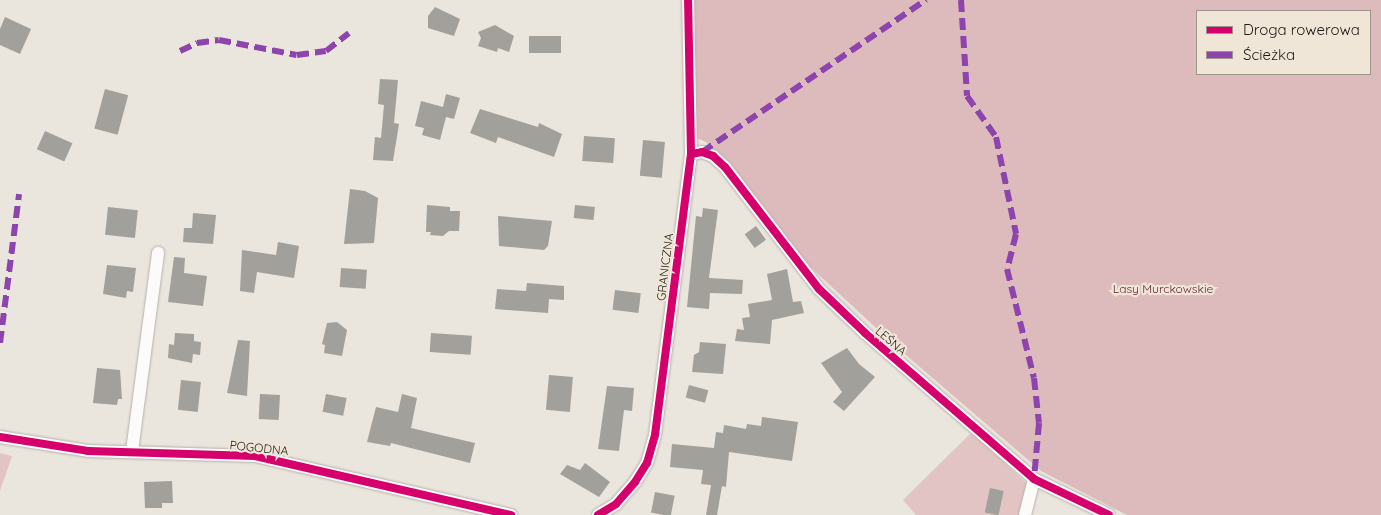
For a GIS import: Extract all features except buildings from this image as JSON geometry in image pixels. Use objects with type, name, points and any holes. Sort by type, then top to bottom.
[{"type":"street","name":"GRANICZNA","points":[[598,515],[616,504],[635,482],[646,463],[655,435],[691,154],[688,0]]},
{"type":"street","name":"LEŚNA","points":[[691,154],[702,152],[713,156],[819,289],[865,333],[1034,479],[1109,515]]},
{"type":"street","points":[[132,451],[158,253]]},
{"type":"street","name":"POGODNA","points":[[0,437],[60,448],[255,456],[288,462],[511,515]]},
{"type":"street","points":[[1026,515],[1034,479]]},
{"type":"shaded area","points":[[972,432],[1029,486],[1022,515],[916,515],[903,500]]},
{"type":"shaded area","points":[[0,453],[12,456],[0,491]]},
{"type":"green space","name":"Lasy Murckowskie","points":[[693,0],[1381,0],[1381,515],[1127,515],[1041,471],[900,350],[807,264],[785,241],[727,163],[706,142],[697,138]]},
{"type":"marked path","points":[[702,152],[926,0]]},
{"type":"marked path","points":[[961,0],[967,96],[996,137],[1016,234],[1007,269],[1034,378],[1039,423],[1034,479]]},
{"type":"marked path","points":[[180,51],[197,43],[219,40],[297,55],[326,51],[349,33]]},
{"type":"marked path","points":[[0,343],[19,194]]},
{"type":"cycle path","points":[[598,515],[616,504],[635,482],[647,463],[655,435],[691,154],[688,0]]},
{"type":"cycle path","points":[[691,154],[702,152],[713,156],[725,167],[819,289],[865,333],[1034,479],[1109,515]]},
{"type":"cycle path","points":[[0,437],[88,451],[255,456],[511,515]]}]
